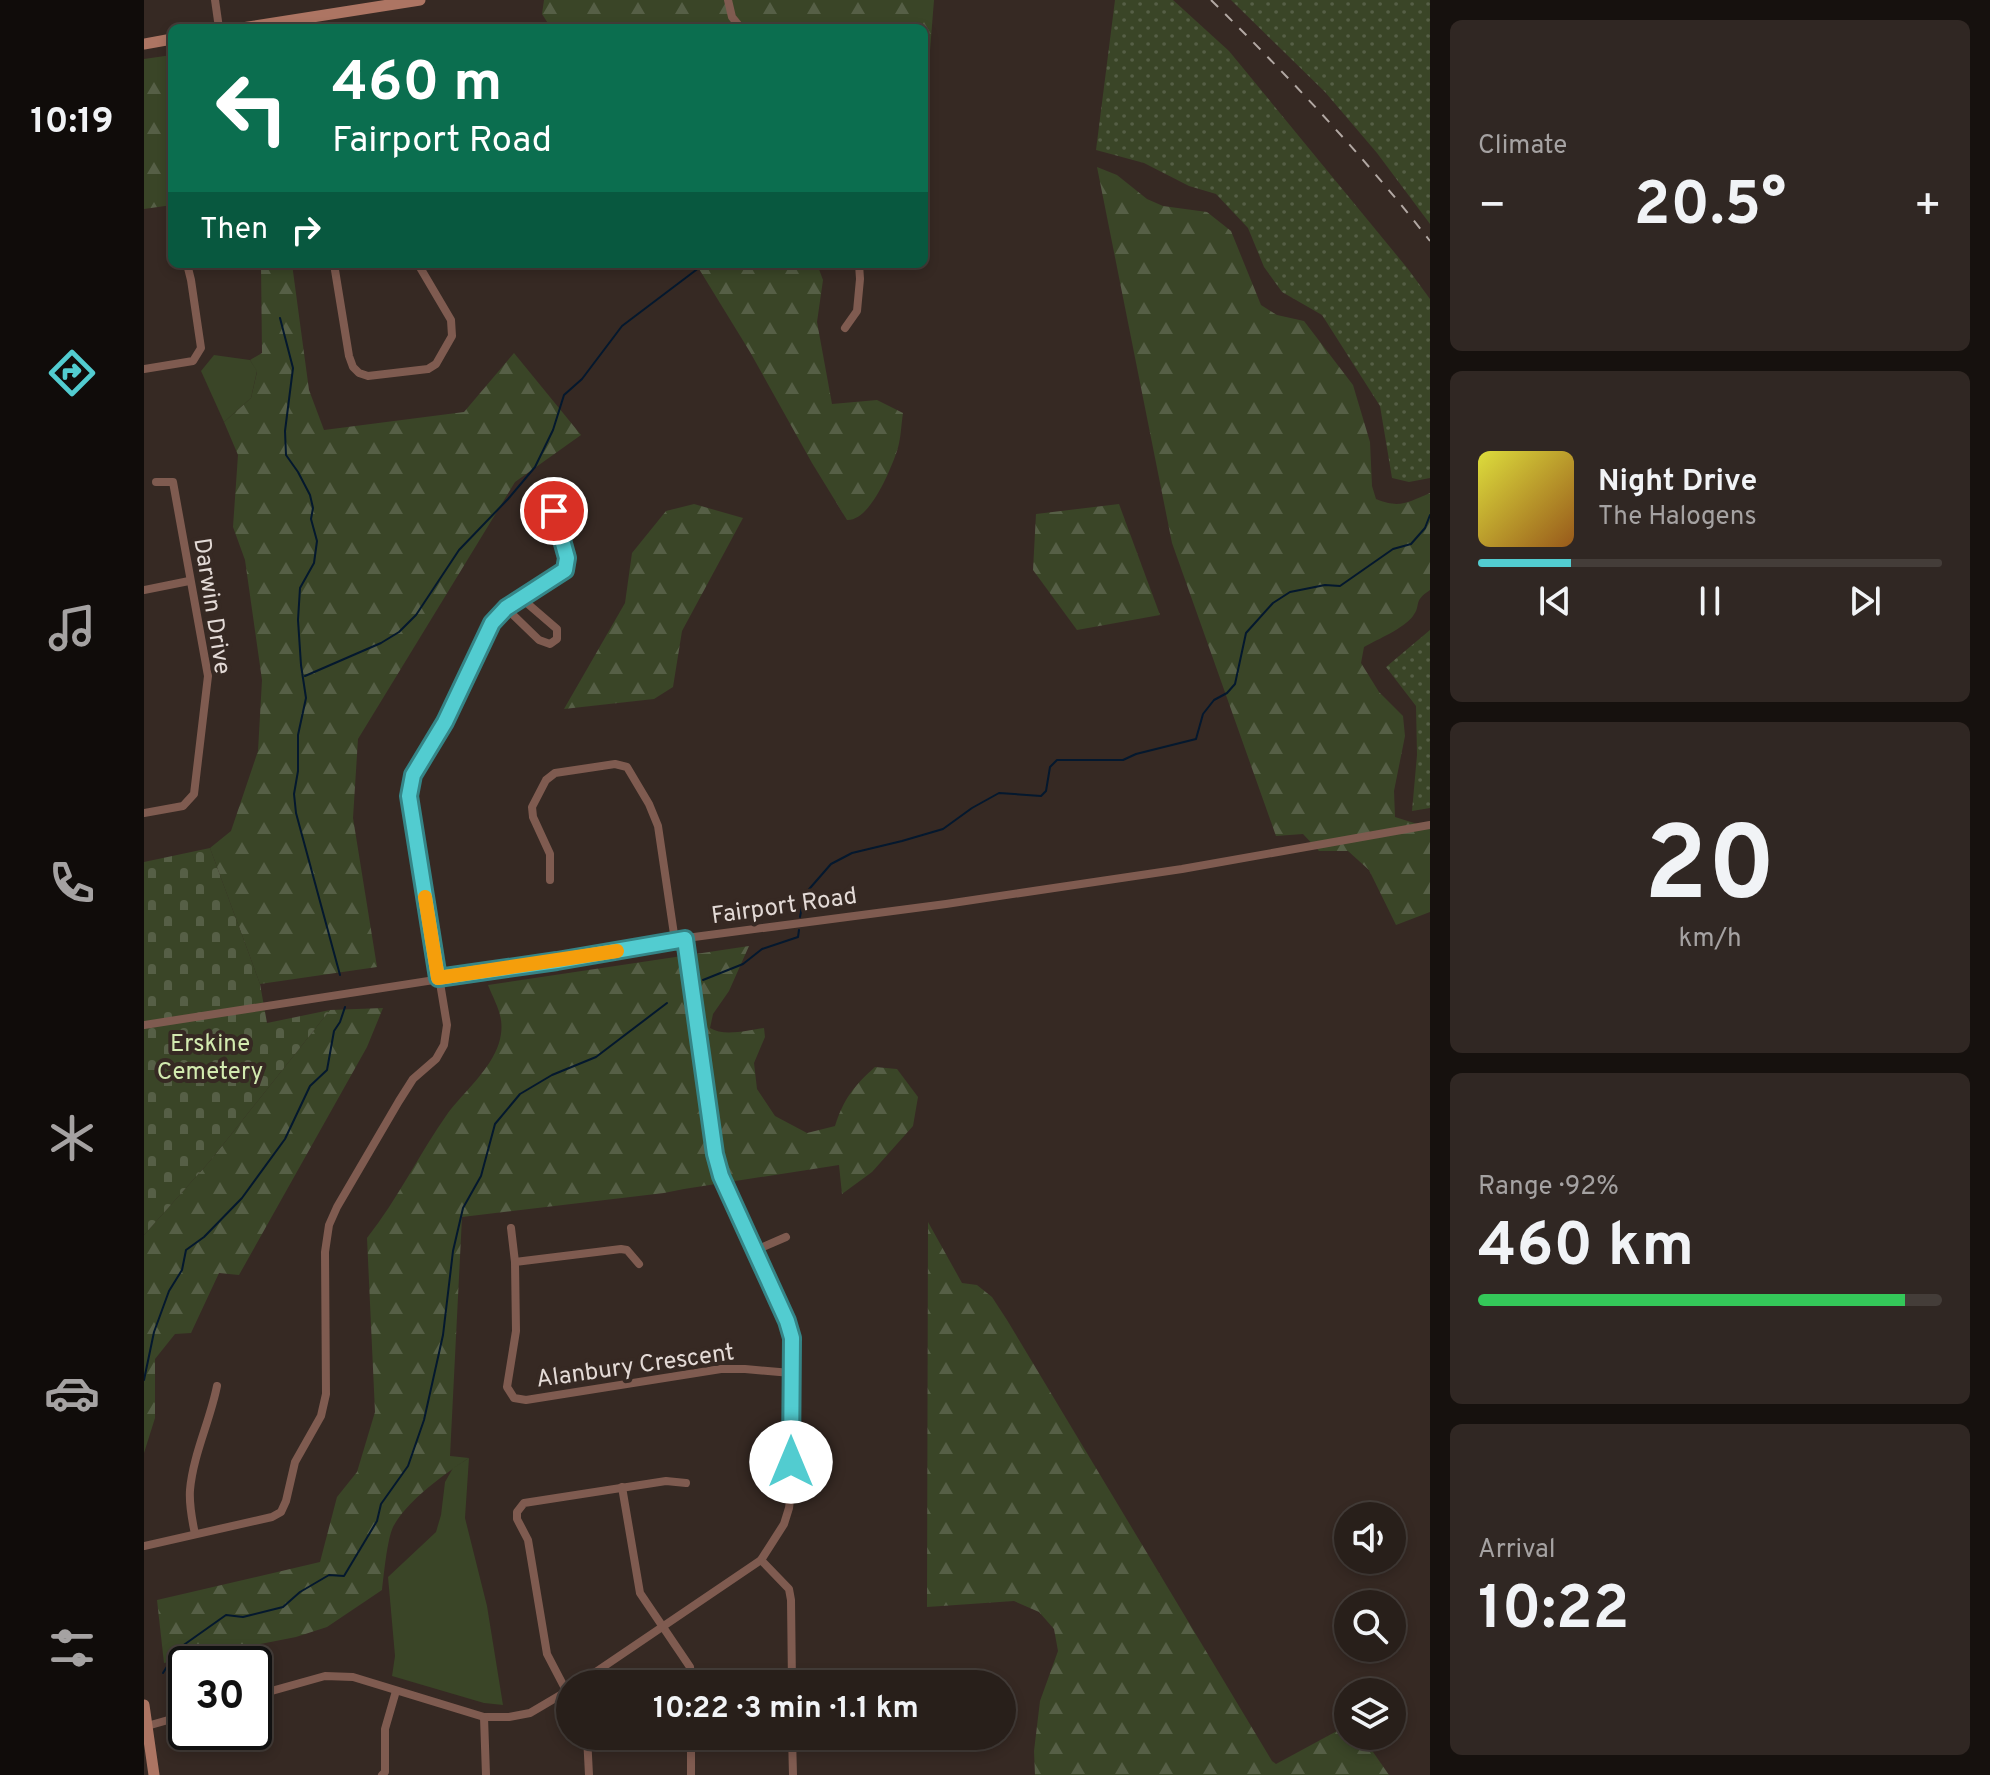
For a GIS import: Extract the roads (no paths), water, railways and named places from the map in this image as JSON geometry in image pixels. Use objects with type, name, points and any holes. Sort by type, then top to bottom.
[{"type":"main road","points":[[267,24],[420,0]]},
{"type":"main road","points":[[144,44],[168,40]]},
{"type":"main road","points":[[144,1705],[154,1775]]},
{"type":"street","points":[[215,0],[218,24]]},
{"type":"street","points":[[728,0],[732,17],[738,24]]},
{"type":"street","points":[[144,369],[193,361],[201,348],[188,268]]},
{"type":"street","points":[[335,268],[349,356],[353,367],[368,376],[428,369],[436,364],[452,336],[451,320],[420,268]]},
{"type":"street","points":[[845,328],[857,311],[859,268]]},
{"type":"street","name":"Darwin Drive","points":[[144,813],[183,806],[194,794],[208,676],[173,482],[156,482]]},
{"type":"street","points":[[144,1546],[272,1517],[281,1512],[295,1462],[321,1416],[326,1394],[325,1252],[329,1225],[413,1079],[436,1059],[444,1045],[447,1025],[409,796],[413,775],[445,722],[492,623],[506,608],[565,570],[567,558],[548,488]]},
{"type":"street","points":[[144,590],[189,581]]},
{"type":"street","points":[[506,608],[539,640],[550,644],[557,639],[557,629],[521,598]]},
{"type":"street","points":[[550,880],[550,854],[533,817],[532,807],[546,780],[555,773],[615,764],[627,767],[658,826],[721,1176],[792,1338],[791,1492],[784,1524],[761,1560],[599,1670]]},
{"type":"street","name":"Fairport Road","points":[[144,1025],[680,940],[1166,872],[1430,825]]},
{"type":"street","name":"Alanbury Crescent","points":[[511,1228],[516,1331],[507,1387],[514,1398],[526,1400],[721,1369],[791,1373]]},
{"type":"street","points":[[756,1250],[786,1237]]},
{"type":"street","points":[[515,1262],[621,1249],[627,1250],[639,1264]]},
{"type":"street","points":[[195,1534],[189,1493],[217,1386]]},
{"type":"street","points":[[556,1670],[547,1654],[528,1540],[517,1519],[517,1512],[524,1503],[666,1481],[686,1483]]},
{"type":"street","points":[[622,1487],[640,1593],[690,1670]]},
{"type":"street","points":[[761,1560],[789,1589],[792,1670]]},
{"type":"street","points":[[272,1691],[325,1676],[353,1677],[484,1717],[530,1713],[556,1700]]},
{"type":"street","points":[[382,1775],[385,1772],[385,1729],[396,1691]]},
{"type":"street","points":[[484,1717],[486,1775]]},
{"type":"street","points":[[147,1726],[168,1720]]},
{"type":"street","points":[[588,1750],[589,1775]]},
{"type":"street","points":[[691,1750],[691,1775]]},
{"type":"street","points":[[792,1750],[793,1775]]},
{"type":"waterway","points":[[305,676],[381,643],[399,632],[416,615],[459,550],[535,467],[553,430],[564,395],[582,379],[622,326],[699,268]]},
{"type":"waterway","points":[[280,318],[293,368],[285,431],[286,455],[310,495],[313,508],[311,519],[317,541],[314,563],[300,588],[298,620],[306,698],[298,735],[298,771],[294,794],[296,813],[340,975]]},
{"type":"waterway","points":[[800,917],[804,895],[831,864],[852,853],[943,829],[999,793],[1041,796],[1046,791],[1050,767],[1057,760],[1123,760],[1196,739],[1203,714],[1214,700],[1235,684],[1246,633],[1273,603],[1290,592],[1325,585],[1340,586],[1393,549],[1411,544],[1425,528],[1430,515]]},
{"type":"waterway","points":[[703,980],[743,964],[762,949],[798,937],[799,930]]},
{"type":"waterway","points":[[163,1673],[178,1649],[226,1615],[243,1617],[283,1607],[300,1592],[329,1575],[344,1576],[377,1521],[381,1504],[408,1466],[424,1420],[443,1335],[453,1251],[463,1208],[481,1176],[495,1124],[520,1094],[552,1075],[596,1057],[667,1003]]},
{"type":"waterway","points":[[144,1380],[154,1332],[169,1291],[182,1270],[186,1250],[204,1237],[242,1198],[285,1139],[310,1086],[327,1070],[334,1031],[345,1007]]},
{"type":"railway","points":[[1211,0],[1324,117],[1430,241]]},
{"type":"park label","name":"Erskine Cemetery","points":[[210,1057]]}]
